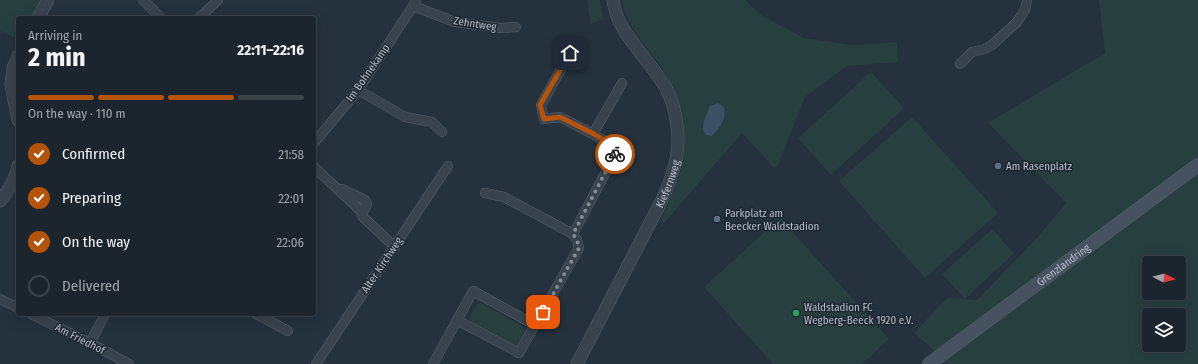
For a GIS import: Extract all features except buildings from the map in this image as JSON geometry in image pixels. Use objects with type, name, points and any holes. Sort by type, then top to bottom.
[{"type":"main road","name":"Grenzlandring","points":[[929,364],[1198,166]]},
{"type":"street","points":[[39,16],[48,0]]},
{"type":"street","points":[[143,0],[159,16]]},
{"type":"street","points":[[201,16],[218,0]]},
{"type":"street","name":"Kiefernweg","points":[[577,364],[663,198],[677,154],[677,128],[674,110],[666,89],[623,29],[613,0]]},
{"type":"street","points":[[960,64],[972,52],[985,49],[992,45],[1016,23],[1025,10],[1027,0]]},
{"type":"street","name":"Zehntweg","points":[[415,3],[456,22],[501,28],[516,28]]},
{"type":"street","name":"Im Bohnekamp","points":[[316,141],[358,90],[415,3]]},
{"type":"street","points":[[570,53],[540,105],[544,119],[560,117],[594,134],[618,149],[573,234]]},
{"type":"street","points":[[16,61],[13,68],[11,84],[16,110]]},
{"type":"street","points":[[594,134],[622,82]]},
{"type":"street","points":[[358,90],[405,117],[432,122],[442,132]]},
{"type":"street","name":"Alter Kirchweg","points":[[316,364],[448,166]]},
{"type":"street","points":[[316,169],[360,210],[364,217],[395,247]]},
{"type":"street","points":[[0,201],[8,191],[16,173]]},
{"type":"street","points":[[457,320],[519,353],[579,248],[577,240],[573,234],[504,196],[485,193]]},
{"type":"street","points":[[433,364],[473,291],[535,325]]},
{"type":"street","points":[[0,299],[16,307]]},
{"type":"street","name":"Am Friedhof","points":[[35,316],[129,364]]},
{"type":"street","points":[[90,343],[104,316]]},
{"type":"street","points":[[260,316],[288,331]]},
{"type":"green space","points":[[0,0],[41,0],[31,16],[16,16],[16,38],[0,31]]},
{"type":"green space","points":[[587,0],[600,0],[603,19],[590,24]]},
{"type":"green space","points":[[622,0],[745,0],[761,15],[804,38],[853,45],[897,42],[898,62],[847,66],[805,97],[778,165],[774,168],[742,133],[665,222],[662,223],[660,221],[677,183],[684,157],[685,144],[682,117],[675,91],[669,79],[643,44],[628,20]]},
{"type":"green space","points":[[1099,0],[1198,0],[1198,364],[946,364],[914,333],[947,298],[977,300],[1036,239],[1066,203],[988,123],[1105,53]]},
{"type":"green space","points":[[871,72],[904,108],[831,175],[798,138]]},
{"type":"green space","points":[[912,117],[998,213],[925,278],[839,181]]},
{"type":"green space","name":"Waldstadion FC Wegberg-Beeck 1920 e.V.","points":[[780,218],[889,339],[862,364],[773,364],[704,287]]},
{"type":"green space","points":[[992,229],[1014,253],[965,299],[942,274]]},
{"type":"green space","points":[[481,303],[526,328],[527,332],[520,345],[516,346],[471,321],[470,316],[477,304]]},
{"type":"water","points":[[718,103],[724,107],[724,119],[718,130],[712,136],[706,135],[703,124],[710,106]]},
{"type":"way so far","points":[[543,312],[579,248],[577,240],[573,234],[615,154]]},
{"type":"place","name":"Am Rasenplatz","points":[[998,166]]},
{"type":"place","name":"Parkplatz am Beecker Waldstadion","points":[[717,219]]},
{"type":"place","name":"Waldstadion FC Wegberg-Beeck 1920 e.V.","points":[[796,313]]},
{"type":"route","points":[[570,53],[540,105],[544,119],[560,117],[594,134],[618,149],[615,154]]}]
